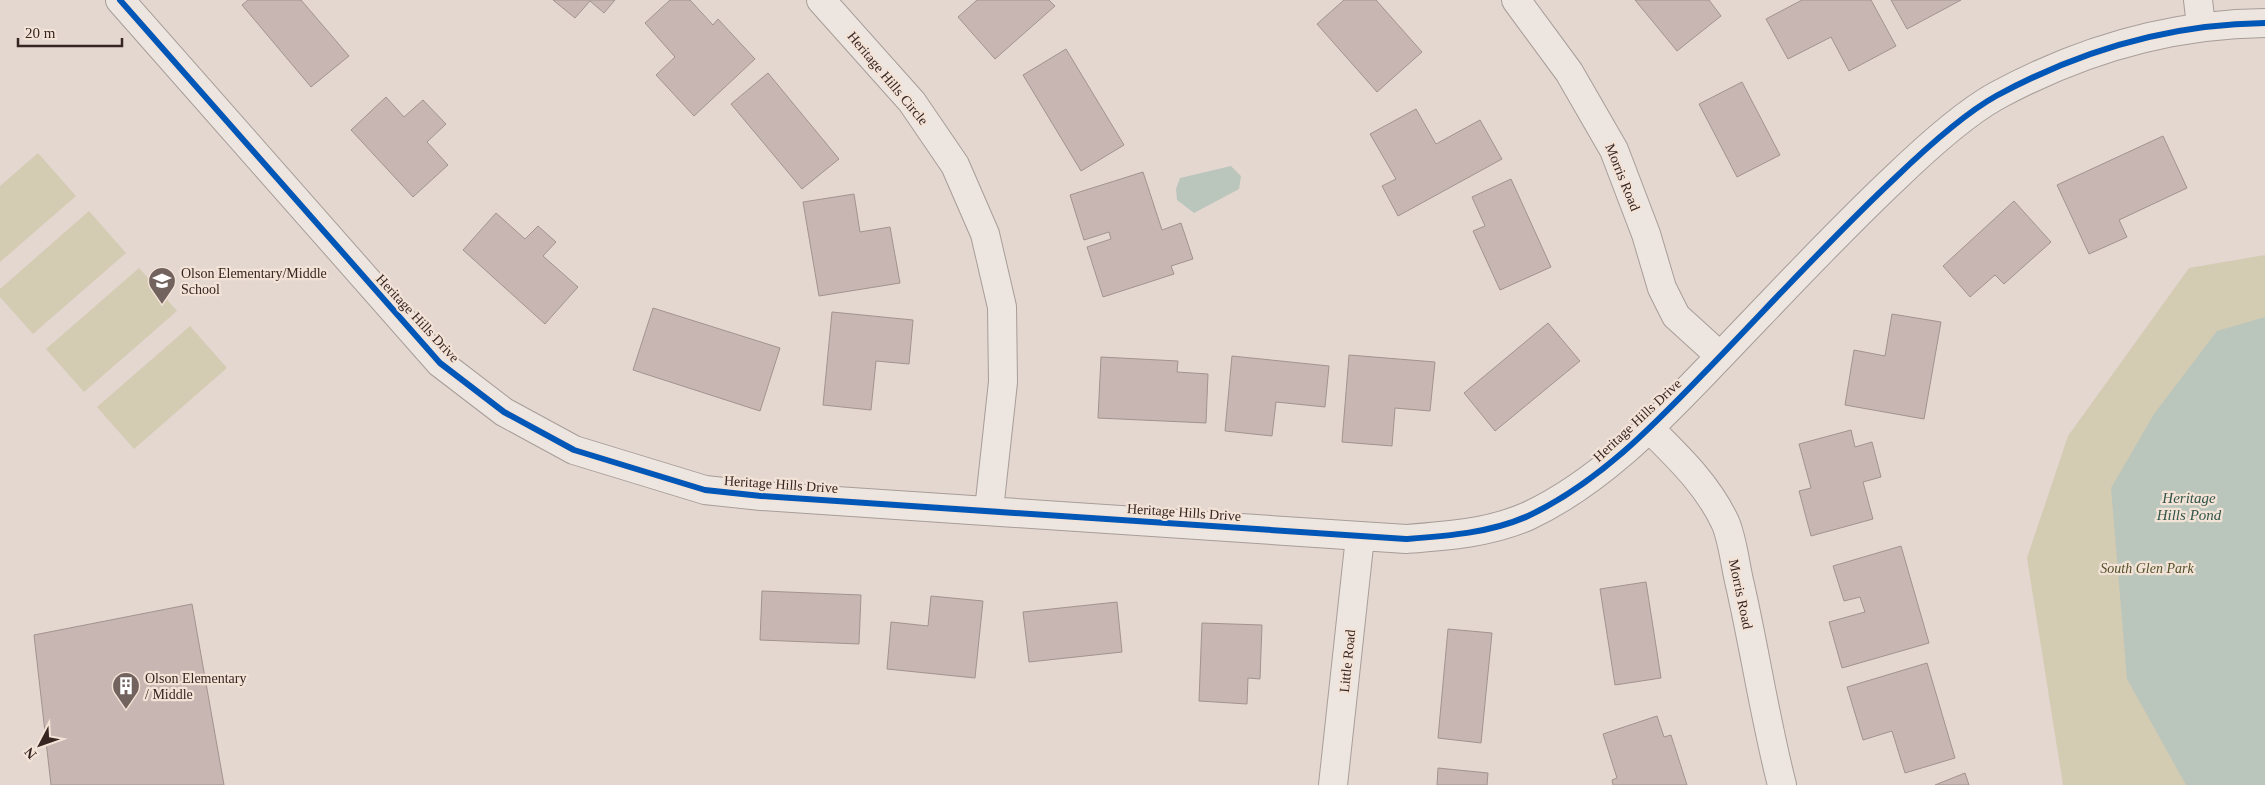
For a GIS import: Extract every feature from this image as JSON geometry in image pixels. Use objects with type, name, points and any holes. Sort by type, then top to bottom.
[{"type":"street","name":"Heritage Hills Drive","points":[[120,0],[440,363],[504,412],[574,450],[706,490],[760,496],[1406,539],[1468,534],[1526,516],[1580,487],[1628,449],[1870,202],[1929,146],[1994,97],[2069,62],[2146,36],[2199,13],[2265,23]]},
{"type":"street","name":"Heritage Hills Circle","points":[[821,0],[912,102],[955,165],[985,234],[1002,307],[1003,382],[988,510]]},
{"type":"street","name":"Morris Road","points":[[1516,0],[1569,72],[1614,150],[1646,234],[1662,288],[1676,316],[1720,356]]},
{"type":"street","name":"Morris Road","points":[[1649,428],[1682,460],[1707,490],[1726,524],[1782,785]]},
{"type":"street","name":"Little Road","points":[[1333,785],[1360,537]]},
{"type":"green space","points":[[38,153],[76,196],[0,262],[0,186]]},
{"type":"green space","points":[[89,211],[126,253],[33,334],[0,297],[0,289]]},
{"type":"green space","name":"South Glen Park","points":[[2265,255],[2265,785],[2063,785],[2027,558],[2068,436],[2189,268]]},
{"type":"green space","points":[[139,268],[177,311],[84,392],[46,349]]},
{"type":"green space","points":[[190,326],[227,368],[134,449],[97,407]]},
{"type":"water","points":[[1231,166],[1241,176],[1239,189],[1194,213],[1177,200],[1176,189],[1180,178]]},
{"type":"water","name":"Heritage Hills Pond","points":[[2265,317],[2265,785],[2186,785],[2127,679],[2111,488],[2154,414],[2217,331]]},
{"type":"building","points":[[248,0],[301,0],[349,56],[311,87],[242,5]]},
{"type":"building","points":[[553,0],[615,0],[604,13],[590,1],[575,18]]},
{"type":"building","points":[[670,0],[690,0],[713,25],[718,19],[755,59],[694,116],[656,75],[675,57],[645,23]]},
{"type":"building","points":[[977,0],[1049,0],[1055,6],[995,59],[958,17]]},
{"type":"building","points":[[1344,0],[1376,0],[1422,52],[1377,92],[1317,24]]},
{"type":"building","points":[[1635,0],[1709,0],[1721,16],[1677,51]]},
{"type":"building","points":[[1802,0],[1871,0],[1896,46],[1849,71],[1831,37],[1788,59],[1766,19]]},
{"type":"building","points":[[1891,0],[1961,0],[1907,29]]},
{"type":"building","points":[[1066,49],[1124,145],[1081,171],[1023,75]]},
{"type":"building","points":[[768,73],[839,159],[802,189],[731,104]]},
{"type":"building","points":[[1742,82],[1780,155],[1737,177],[1699,104]]},
{"type":"building","points":[[386,97],[404,117],[423,100],[446,124],[427,142],[448,165],[413,197],[351,130]]},
{"type":"building","points":[[1416,109],[1436,144],[1480,120],[1502,159],[1398,216],[1382,186],[1396,179],[1370,134]]},
{"type":"building","points":[[2163,136],[2187,188],[2119,220],[2127,237],[2089,254],[2057,185]]},
{"type":"building","points":[[1143,172],[1162,230],[1181,223],[1193,259],[1171,266],[1174,274],[1103,297],[1087,247],[1111,239],[1109,232],[1084,240],[1070,195]]},
{"type":"building","points":[[1511,179],[1551,267],[1500,290],[1473,231],[1485,226],[1472,197]]},
{"type":"building","points":[[854,194],[860,232],[890,227],[900,283],[819,296],[803,202]]},
{"type":"building","points":[[2014,201],[2051,242],[2004,284],[1995,275],[1970,297],[1943,266]]},
{"type":"building","points":[[496,213],[525,239],[538,226],[556,242],[543,256],[578,287],[545,324],[463,250]]},
{"type":"building","points":[[653,308],[780,348],[760,411],[633,370]]},
{"type":"building","points":[[832,312],[913,320],[909,364],[876,361],[871,410],[823,405]]},
{"type":"building","points":[[1892,314],[1941,322],[1924,419],[1845,405],[1854,350],[1885,356]]},
{"type":"building","points":[[1548,323],[1580,361],[1495,431],[1464,393]]},
{"type":"building","points":[[1349,355],[1435,362],[1430,411],[1395,408],[1392,446],[1342,442]]},
{"type":"building","points":[[1232,356],[1329,366],[1325,407],[1276,402],[1272,436],[1225,431]]},
{"type":"building","points":[[1101,357],[1178,361],[1177,372],[1208,374],[1206,423],[1098,418]]},
{"type":"building","points":[[1851,430],[1855,447],[1872,442],[1881,477],[1863,482],[1873,519],[1811,536],[1799,491],[1811,488],[1799,444]]},
{"type":"building","points":[[1901,546],[1929,643],[1842,668],[1829,622],[1865,612],[1860,597],[1844,601],[1833,566]]},
{"type":"building","points":[[1646,582],[1661,678],[1615,685],[1600,589]]},
{"type":"building","points":[[762,591],[861,595],[859,644],[760,640]]},
{"type":"building","points":[[931,596],[983,601],[975,678],[887,669],[891,622],[928,626]]},
{"type":"building","points":[[1117,602],[1122,652],[1029,662],[1023,612]]},
{"type":"building","name":"Olson Elementary / Middle","points":[[192,604],[224,785],[51,785],[34,635]]},
{"type":"building","points":[[1202,623],[1262,625],[1260,679],[1248,678],[1247,704],[1199,701]]},
{"type":"building","points":[[1448,629],[1492,633],[1481,743],[1438,738]]},
{"type":"building","points":[[1927,663],[1955,758],[1905,773],[1892,731],[1863,740],[1847,687]]},
{"type":"building","points":[[1657,716],[1664,737],[1671,735],[1687,785],[1613,785],[1612,780],[1617,778],[1603,734]]},
{"type":"building","points":[[1438,768],[1488,773],[1487,785],[1437,785]]},
{"type":"building","points":[[1965,773],[1969,785],[1935,785]]},
{"type":"cycle path","points":[[120,0],[440,363],[504,412],[574,450],[705,490],[761,496],[1406,539],[1468,533],[1514,522],[1554,503],[1601,470],[1665,413],[1870,201],[1956,123],[1996,96],[2060,66],[2126,43],[2195,28],[2265,23]]},
{"type":"place","name":"Olson Elementary/Middle School","points":[[162,305]]},
{"type":"place","name":"Olson Elementary / Middle","points":[[126,710]]}]
